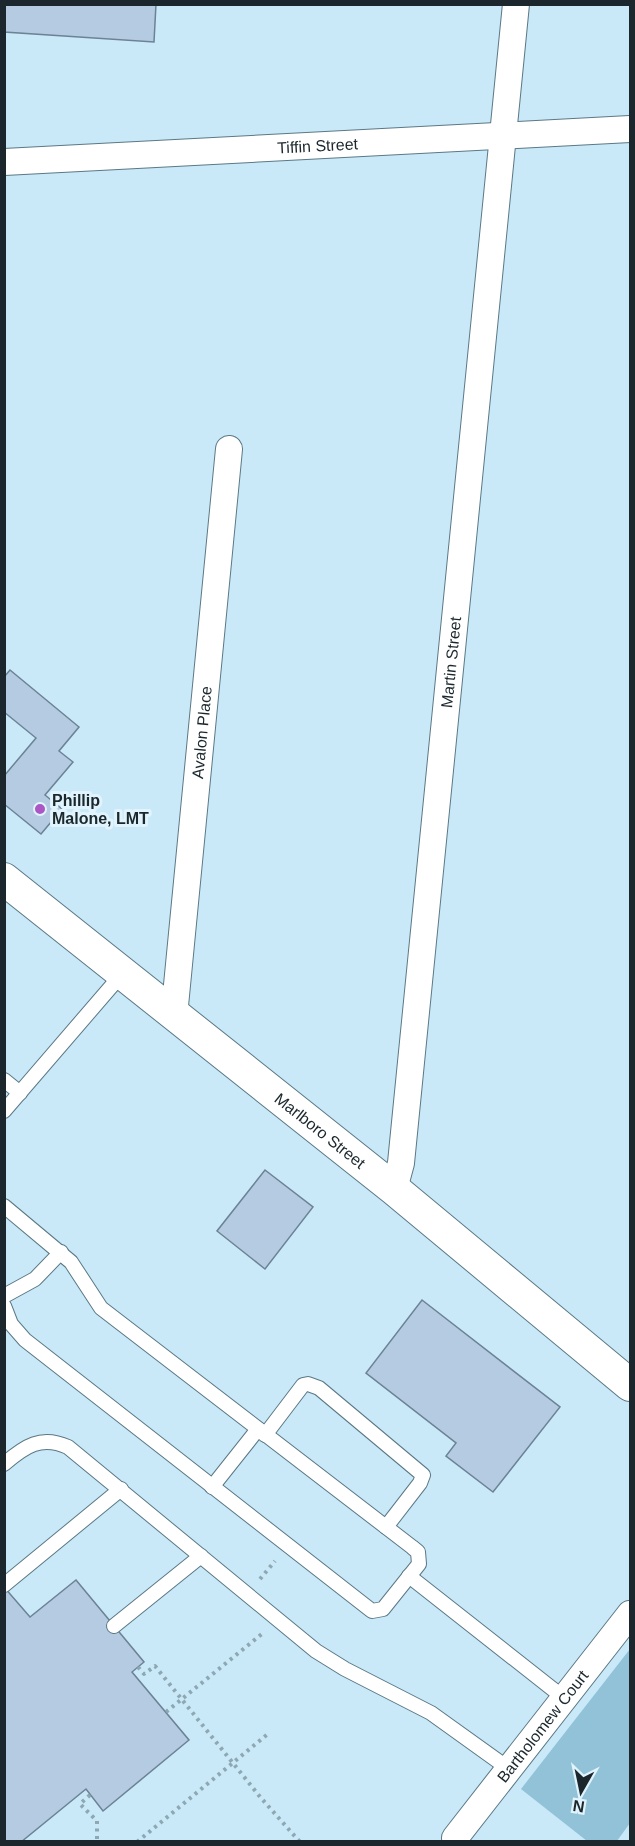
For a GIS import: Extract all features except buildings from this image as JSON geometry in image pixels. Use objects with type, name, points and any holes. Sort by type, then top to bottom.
[{"type":"street","name":"Martin Street","points":[[394,1189],[401,1163],[516,4]]},
{"type":"street","name":"Tiffin Street","points":[[4,162],[630,129]]},
{"type":"street","name":"Avalon Place","points":[[174,1016],[229,449]]},
{"type":"street","name":"Marlboro Street","points":[[4,879],[394,1189],[630,1385]]},
{"type":"street","name":"Bartholomew Court","points":[[455,1838],[630,1614]]},
{"type":"lane","points":[[4,1111],[122,974]]},
{"type":"lane","points":[[4,1080],[20,1093]]},
{"type":"lane","points":[[4,1206],[75,1266],[100,1308],[418,1552],[418,1564],[383,1609],[372,1611],[25,1340],[11,1324],[4,1306]]},
{"type":"lane","points":[[4,1296],[23,1288],[61,1252]]},
{"type":"lane","points":[[212,1487],[303,1385],[308,1384],[319,1388],[423,1475],[420,1483],[386,1527]]},
{"type":"lane","points":[[4,1464],[29,1444],[55,1441],[68,1446],[316,1651],[345,1669],[431,1713],[509,1769]]},
{"type":"lane","points":[[4,1585],[121,1489]]},
{"type":"lane","points":[[114,1626],[201,1556]]},
{"type":"lane","points":[[409,1576],[564,1698]]},
{"type":"path","points":[[166,1712],[279,1620]]},
{"type":"path","points":[[138,1667],[144,1674],[155,1666],[300,1842]]},
{"type":"path","points":[[136,1842],[269,1733]]},
{"type":"path","points":[[90,1795],[80,1804],[97,1821],[97,1842]]},
{"type":"shaded area","points":[[630,1649],[630,1823],[617,1841],[587,1841],[521,1789]]},
{"type":"place","name":"Phillip Malone, LMT","points":[[40,809]]}]
